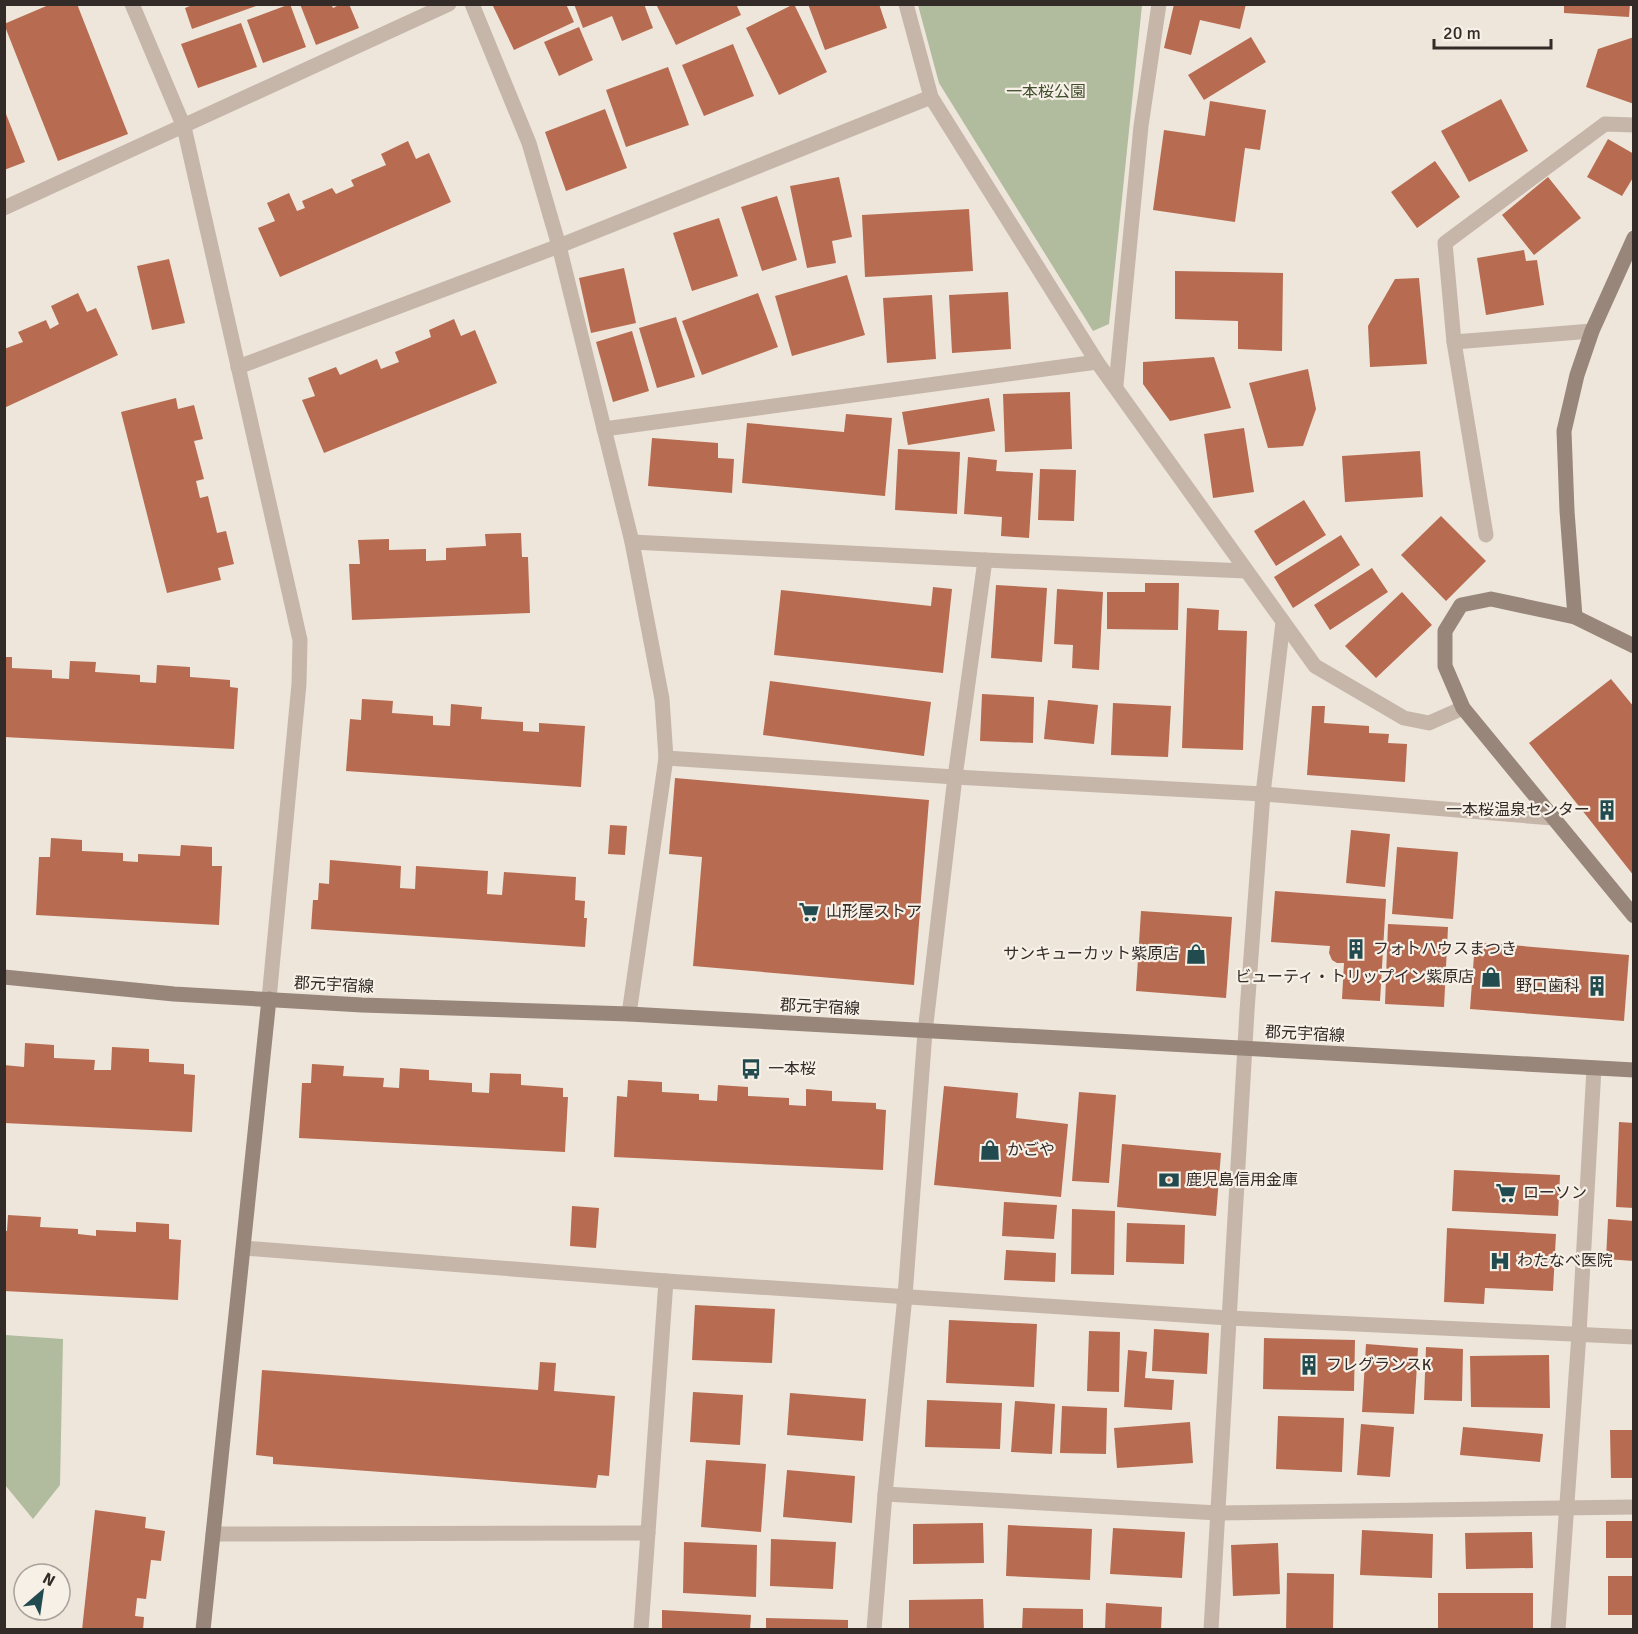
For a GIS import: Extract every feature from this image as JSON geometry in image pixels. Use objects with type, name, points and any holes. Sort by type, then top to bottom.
[{"type":"street","points":[[132,4],[184,127],[300,640],[299,684],[269,999],[203,1629]]},
{"type":"street","points":[[4,208],[449,4]]},
{"type":"street","points":[[472,4],[529,143],[559,246],[632,542],[662,699],[666,758],[629,1014]]},
{"type":"street","points":[[906,4],[931,97],[1097,362],[1315,666],[1404,718],[1428,723],[1463,708]]},
{"type":"street","points":[[1116,386],[1142,126],[1159,4]]},
{"type":"street","points":[[238,367],[559,246],[931,97]]},
{"type":"street","points":[[1486,535],[1454,342],[1445,243],[1605,124],[1634,125]]},
{"type":"street","points":[[1575,617],[1564,431],[1577,375],[1592,331],[1634,238]]},
{"type":"street","points":[[1454,342],[1592,331]]},
{"type":"street","points":[[604,429],[1097,362]]},
{"type":"street","points":[[632,542],[985,560],[1246,570]]},
{"type":"street","points":[[874,1629],[905,1296],[925,1032],[955,777],[985,560]]},
{"type":"street","points":[[1634,646],[1575,617],[1491,599],[1461,605],[1445,631],[1445,666],[1463,708],[1634,916]]},
{"type":"street","points":[[1211,1629],[1245,1049],[1263,794],[1283,622]]},
{"type":"street","points":[[666,758],[1263,794],[1553,818]]},
{"type":"street","name":"郡元宇宿線","points":[[4,977],[174,994],[362,1005],[629,1014],[1634,1070]]},
{"type":"street","points":[[1558,1629],[1579,1334],[1594,1068]]},
{"type":"street","points":[[244,1248],[666,1281],[1229,1318],[1634,1337]]},
{"type":"street","points":[[640,1629],[666,1281]]},
{"type":"street","points":[[885,1494],[1218,1513],[1634,1507]]},
{"type":"street","points":[[213,1534],[648,1533]]},
{"type":"green space","name":"一本桜公園","points":[[918,5],[1142,5],[1109,324],[1093,331],[939,83]]},
{"type":"green space","points":[[5,1335],[63,1339],[60,1485],[33,1519],[5,1485]]},
{"type":"building","points":[[51,4],[77,4],[128,134],[58,161],[4,24]]},
{"type":"building","points":[[195,4],[259,5],[192,29],[185,8]]},
{"type":"building","points":[[290,4],[306,47],[263,63],[247,20]]},
{"type":"building","points":[[300,4],[331,4],[333,8],[341,4],[349,4],[359,28],[316,45]]},
{"type":"building","points":[[497,4],[566,4],[574,22],[514,50],[493,6]]},
{"type":"building","points":[[574,4],[644,4],[653,28],[622,41],[612,16],[583,28]]},
{"type":"building","points":[[656,4],[736,4],[741,15],[676,45]]},
{"type":"building","points":[[794,4],[827,72],[779,95],[746,28]]},
{"type":"building","points":[[808,4],[879,4],[887,28],[825,50]]},
{"type":"building","points":[[1174,4],[1246,4],[1240,29],[1200,20],[1191,55],[1164,48]]},
{"type":"building","points":[[1564,4],[1630,4],[1629,17],[1564,13]]},
{"type":"building","points":[[241,23],[257,67],[198,88],[181,44]]},
{"type":"building","points":[[579,27],[593,60],[559,76],[544,42]]},
{"type":"building","points":[[1251,37],[1266,62],[1204,100],[1188,75]]},
{"type":"building","points":[[1634,37],[1634,104],[1586,87],[1598,49]]},
{"type":"building","points":[[733,44],[754,96],[704,116],[682,65]]},
{"type":"building","points":[[668,67],[689,125],[626,147],[606,90]]},
{"type":"building","points":[[1501,99],[1528,151],[1469,182],[1441,131]]},
{"type":"building","points":[[1210,101],[1266,110],[1260,150],[1245,148],[1235,222],[1153,210],[1164,130],[1205,136]]},
{"type":"building","points":[[4,109],[25,162],[4,170]]},
{"type":"building","points":[[605,109],[627,168],[566,191],[545,132]]},
{"type":"building","points":[[1608,139],[1634,154],[1634,176],[1622,196],[1587,177]]},
{"type":"building","points":[[408,141],[416,159],[429,153],[451,202],[280,277],[258,228],[275,221],[267,203],[289,193],[297,211],[305,208],[302,201],[332,188],[336,194],[354,186],[351,180],[386,165],[381,154]]},
{"type":"building","points":[[1435,161],[1460,197],[1417,228],[1391,192]]},
{"type":"building","points":[[839,177],[852,237],[832,241],[836,263],[807,268],[790,186]]},
{"type":"building","points":[[1548,177],[1581,218],[1534,255],[1502,215]]},
{"type":"building","points":[[777,196],[797,260],[762,271],[741,207]]},
{"type":"building","points":[[969,209],[973,271],[865,277],[862,215]]},
{"type":"building","points":[[719,218],[738,276],[692,291],[673,233]]},
{"type":"building","points":[[1524,250],[1526,261],[1537,260],[1544,305],[1486,315],[1477,258]]},
{"type":"building","points":[[169,259],[185,323],[152,330],[137,266]]},
{"type":"building","points":[[624,268],[636,323],[591,333],[579,278]]},
{"type":"building","points":[[1175,271],[1283,273],[1282,351],[1238,349],[1238,321],[1175,319]]},
{"type":"building","points":[[847,275],[865,335],[792,356],[775,296]]},
{"type":"building","points":[[1419,278],[1427,364],[1370,367],[1368,326],[1395,279]]},
{"type":"building","points":[[1008,292],[1011,349],[952,353],[949,295]]},
{"type":"building","points":[[78,293],[87,312],[96,308],[118,355],[4,408],[4,349],[23,342],[18,332],[46,320],[50,329],[59,324],[51,306]]},
{"type":"building","points":[[758,293],[778,347],[702,375],[682,321]]},
{"type":"building","points":[[932,295],[936,359],[887,363],[883,298]]},
{"type":"building","points":[[676,317],[695,377],[657,388],[639,328]]},
{"type":"building","points":[[454,319],[461,336],[475,330],[497,383],[324,453],[302,400],[315,396],[308,378],[336,367],[340,375],[377,359],[381,369],[399,362],[395,352],[431,337],[429,330]]},
{"type":"building","points":[[632,331],[649,391],[613,402],[596,342]]},
{"type":"building","points":[[1214,357],[1231,408],[1170,421],[1143,384],[1143,362]]},
{"type":"building","points":[[1308,369],[1316,409],[1303,446],[1268,448],[1249,383]]},
{"type":"building","points":[[1070,392],[1072,449],[1005,452],[1003,394]]},
{"type":"building","points":[[176,398],[178,409],[194,405],[203,439],[194,441],[204,479],[196,481],[200,498],[208,496],[217,533],[226,531],[234,564],[218,568],[221,580],[167,593],[121,412]]},
{"type":"building","points":[[989,398],[995,431],[908,445],[902,412]]},
{"type":"building","points":[[846,414],[892,418],[885,496],[742,483],[747,423],[844,432]]},
{"type":"building","points":[[1244,428],[1254,492],[1213,498],[1204,434]]},
{"type":"building","points":[[652,438],[718,443],[718,458],[734,459],[732,493],[648,486]]},
{"type":"building","points":[[898,449],[960,452],[957,514],[895,510]]},
{"type":"building","points":[[1420,451],[1423,497],[1345,502],[1342,456]]},
{"type":"building","points":[[968,457],[997,460],[996,471],[1033,473],[1029,538],[1001,536],[1002,517],[964,514]]},
{"type":"building","points":[[1040,469],[1076,470],[1074,521],[1038,520]]},
{"type":"building","points":[[1304,500],[1326,535],[1276,566],[1254,531]]},
{"type":"building","points":[[1441,516],[1486,561],[1446,601],[1401,555]]},
{"type":"building","points":[[521,533],[522,557],[528,557],[530,613],[352,620],[349,564],[360,564],[358,540],[389,539],[389,550],[426,549],[426,561],[446,560],[446,548],[486,546],[485,534]]},
{"type":"building","points":[[1341,535],[1360,565],[1293,608],[1274,577]]},
{"type":"building","points":[[1372,568],[1388,592],[1330,630],[1314,605]]},
{"type":"building","points":[[1145,583],[1179,583],[1178,630],[1107,629],[1107,592],[1145,592]]},
{"type":"building","points":[[996,585],[1047,588],[1042,662],[991,658]]},
{"type":"building","points":[[933,587],[952,589],[943,673],[774,655],[781,590],[931,606]]},
{"type":"building","points":[[1057,589],[1103,592],[1099,670],[1072,668],[1073,645],[1054,644]]},
{"type":"building","points":[[1402,592],[1432,625],[1376,678],[1345,646]]},
{"type":"building","points":[[1187,608],[1219,610],[1218,630],[1247,631],[1243,750],[1182,748]]},
{"type":"building","points":[[4,657],[12,657],[12,668],[52,670],[52,678],[69,679],[70,661],[96,662],[95,672],[140,675],[140,682],[156,683],[157,665],[190,667],[190,677],[230,680],[230,687],[238,688],[234,749],[4,737]]},
{"type":"building","name":"一本桜温泉センター","points":[[1611,679],[1634,707],[1634,876],[1529,743]]},
{"type":"building","points":[[770,681],[931,702],[924,756],[763,735]]},
{"type":"building","points":[[982,694],[1034,697],[1033,743],[980,741]]},
{"type":"building","points":[[362,699],[393,701],[392,713],[433,716],[433,725],[450,726],[451,704],[482,707],[481,719],[523,722],[523,731],[539,732],[539,723],[585,726],[581,787],[346,771],[350,719],[361,720]]},
{"type":"building","points":[[1048,700],[1098,705],[1094,744],[1044,739]]},
{"type":"building","points":[[1113,703],[1171,706],[1168,757],[1111,755]]},
{"type":"building","points":[[1312,706],[1325,706],[1324,723],[1369,726],[1369,733],[1389,734],[1388,743],[1407,744],[1405,782],[1307,775]]},
{"type":"building","name":"山形屋ストア","points":[[675,778],[929,800],[914,985],[693,966],[702,857],[669,854]]},
{"type":"building","points":[[610,825],[627,826],[625,855],[608,854]]},
{"type":"building","points":[[1351,830],[1390,834],[1385,887],[1346,883]]},
{"type":"building","points":[[51,838],[82,840],[82,851],[123,853],[123,861],[138,862],[138,854],[180,856],[181,845],[212,847],[212,866],[222,866],[219,925],[36,915],[39,857],[50,857]]},
{"type":"building","points":[[1397,847],[1458,852],[1453,919],[1392,914]]},
{"type":"building","points":[[330,860],[401,866],[400,888],[415,889],[416,866],[488,871],[487,894],[502,895],[504,872],[576,877],[575,900],[585,901],[584,918],[587,918],[585,947],[311,929],[313,900],[318,900],[319,883],[329,884]]},
{"type":"building","name":"フォトハウスまつき","points":[[1275,891],[1386,899],[1380,1001],[1342,999],[1344,963],[1332,960],[1329,953],[1330,946],[1271,942]]},
{"type":"building","name":"サンキューカット紫原店","points":[[1141,911],[1232,917],[1226,998],[1136,991]]},
{"type":"building","points":[[1388,924],[1448,927],[1444,1007],[1385,1004]]},
{"type":"building","points":[[1475,942],[1629,955],[1624,1021],[1470,1009]]},
{"type":"building","points":[[25,1043],[54,1045],[54,1058],[95,1060],[94,1070],[111,1070],[112,1047],[149,1049],[149,1062],[184,1064],[184,1074],[195,1075],[192,1132],[4,1123],[4,1065],[24,1067]]},
{"type":"building","points":[[312,1064],[344,1066],[343,1076],[384,1078],[383,1087],[399,1088],[400,1068],[429,1070],[429,1080],[472,1083],[472,1092],[489,1093],[490,1073],[521,1074],[521,1085],[563,1088],[563,1097],[568,1097],[565,1152],[299,1138],[302,1083],[311,1083]]},
{"type":"building","points":[[628,1080],[662,1082],[662,1092],[699,1094],[699,1100],[717,1101],[718,1085],[748,1087],[748,1096],[789,1098],[789,1105],[806,1106],[806,1089],[832,1091],[832,1101],[876,1103],[876,1109],[886,1110],[883,1170],[614,1157],[617,1096],[627,1097]]},
{"type":"building","points":[[944,1086],[1018,1093],[1016,1118],[1068,1124],[1061,1197],[934,1185]]},
{"type":"building","points":[[1079,1092],[1116,1095],[1109,1183],[1072,1181]]},
{"type":"building","points":[[1619,1122],[1634,1123],[1634,1208],[1616,1207]]},
{"type":"building","name":"鹿児島信用金庫","points":[[1122,1144],[1221,1153],[1216,1216],[1117,1207]]},
{"type":"building","name":"ローソン","points":[[1454,1170],[1560,1175],[1558,1216],[1452,1211]]},
{"type":"building","points":[[1004,1202],[1057,1205],[1054,1239],[1002,1236]]},
{"type":"building","points":[[572,1206],[599,1208],[596,1248],[570,1246]]},
{"type":"building","points":[[1072,1209],[1115,1211],[1114,1275],[1071,1274]]},
{"type":"building","points":[[8,1215],[41,1217],[40,1227],[78,1229],[78,1234],[96,1236],[96,1230],[136,1232],[136,1222],[169,1224],[169,1239],[181,1240],[178,1300],[4,1291],[4,1231],[7,1231]]},
{"type":"building","points":[[1608,1219],[1634,1221],[1634,1261],[1606,1259]]},
{"type":"building","points":[[1127,1223],[1185,1225],[1184,1264],[1126,1262]]},
{"type":"building","name":"わたなべ医院","points":[[1447,1228],[1556,1234],[1553,1291],[1485,1288],[1484,1304],[1444,1302]]},
{"type":"building","points":[[1006,1250],[1056,1253],[1055,1282],[1004,1280]]},
{"type":"building","points":[[695,1305],[775,1309],[772,1363],[692,1360]]},
{"type":"building","points":[[949,1320],[1037,1324],[1034,1387],[946,1383]]},
{"type":"building","points":[[1154,1329],[1209,1333],[1207,1374],[1152,1371]]},
{"type":"building","points":[[1089,1331],[1120,1332],[1119,1392],[1087,1391]]},
{"type":"building","name":"フレグランスK","points":[[1264,1338],[1355,1340],[1354,1391],[1263,1389]]},
{"type":"building","points":[[1366,1344],[1418,1348],[1414,1414],[1362,1412]]},
{"type":"building","points":[[1426,1347],[1463,1349],[1462,1401],[1424,1400]]},
{"type":"building","points":[[1128,1350],[1147,1352],[1145,1378],[1174,1380],[1172,1410],[1124,1407]]},
{"type":"building","points":[[1549,1355],[1550,1408],[1471,1407],[1470,1356]]},
{"type":"building","points":[[540,1362],[556,1363],[554,1391],[615,1396],[609,1476],[598,1475],[596,1488],[273,1464],[273,1457],[256,1455],[262,1370],[538,1390]]},
{"type":"building","points":[[693,1392],[743,1395],[740,1445],[690,1442]]},
{"type":"building","points":[[790,1393],[866,1399],[863,1441],[787,1435]]},
{"type":"building","points":[[927,1400],[1002,1403],[1000,1449],[925,1447]]},
{"type":"building","points":[[1015,1401],[1055,1404],[1052,1454],[1011,1452]]},
{"type":"building","points":[[1062,1406],[1107,1408],[1106,1454],[1060,1453]]},
{"type":"building","points":[[1278,1416],[1344,1418],[1342,1472],[1276,1469]]},
{"type":"building","points":[[1190,1422],[1193,1463],[1117,1468],[1114,1428]]},
{"type":"building","points":[[1361,1424],[1394,1427],[1390,1477],[1357,1475]]},
{"type":"building","points":[[1463,1427],[1543,1434],[1540,1462],[1460,1455]]},
{"type":"building","points":[[1610,1430],[1634,1430],[1634,1478],[1611,1478]]},
{"type":"building","points":[[706,1460],[766,1464],[761,1532],[701,1527]]},
{"type":"building","points":[[787,1470],[855,1476],[852,1523],[783,1517]]},
{"type":"building","points":[[95,1510],[146,1517],[145,1528],[165,1531],[161,1561],[151,1560],[146,1599],[137,1598],[135,1616],[144,1617],[143,1630],[82,1630]]},
{"type":"building","points":[[1606,1521],[1634,1521],[1634,1558],[1606,1558]]},
{"type":"building","points":[[983,1523],[984,1563],[913,1564],[913,1524]]},
{"type":"building","points":[[1008,1525],[1092,1529],[1090,1580],[1006,1576]]},
{"type":"building","points":[[1113,1528],[1185,1532],[1182,1578],[1110,1574]]},
{"type":"building","points":[[1362,1530],[1433,1534],[1432,1578],[1360,1575]]},
{"type":"building","points":[[1532,1532],[1533,1568],[1466,1569],[1465,1533]]},
{"type":"building","points":[[771,1539],[836,1542],[833,1589],[770,1586]]},
{"type":"building","points":[[684,1542],[757,1545],[756,1597],[683,1593]]},
{"type":"building","points":[[1278,1543],[1280,1594],[1233,1596],[1231,1545]]},
{"type":"building","points":[[1287,1573],[1334,1574],[1333,1630],[1286,1630]]},
{"type":"building","points":[[1608,1576],[1634,1576],[1634,1615],[1608,1615]]},
{"type":"building","points":[[1438,1593],[1533,1593],[1533,1630],[1438,1630]]},
{"type":"building","points":[[983,1599],[984,1630],[909,1630],[909,1600]]},
{"type":"building","points":[[1106,1603],[1162,1607],[1161,1630],[1105,1630]]},
{"type":"building","points":[[1023,1608],[1083,1609],[1083,1630],[1022,1630]]},
{"type":"building","points":[[662,1610],[751,1615],[750,1630],[662,1630]]},
{"type":"building","points":[[766,1618],[848,1620],[848,1630],[766,1630]]},
{"type":"place","name":"一本桜温泉センター","points":[[1607,810]]},
{"type":"place","name":"山形屋ストア","points":[[809,912]]},
{"type":"place","name":"フォトハウスまつき","points":[[1356,949]]},
{"type":"place","name":"サンキューカット紫原店","points":[[1196,954]]},
{"type":"place","name":"ビューティ・トリップイン紫原店","points":[[1491,977]]},
{"type":"place","name":"野口歯科","points":[[1597,986]]},
{"type":"place","name":"一本桜","points":[[751,1069]]},
{"type":"place","name":"かごや","points":[[990,1150]]},
{"type":"place","name":"鹿児島信用金庫","points":[[1169,1180]]},
{"type":"place","name":"ローソン","points":[[1506,1193]]},
{"type":"place","name":"わたなべ医院","points":[[1500,1261]]},
{"type":"place","name":"フレグランスK","points":[[1309,1365]]}]
